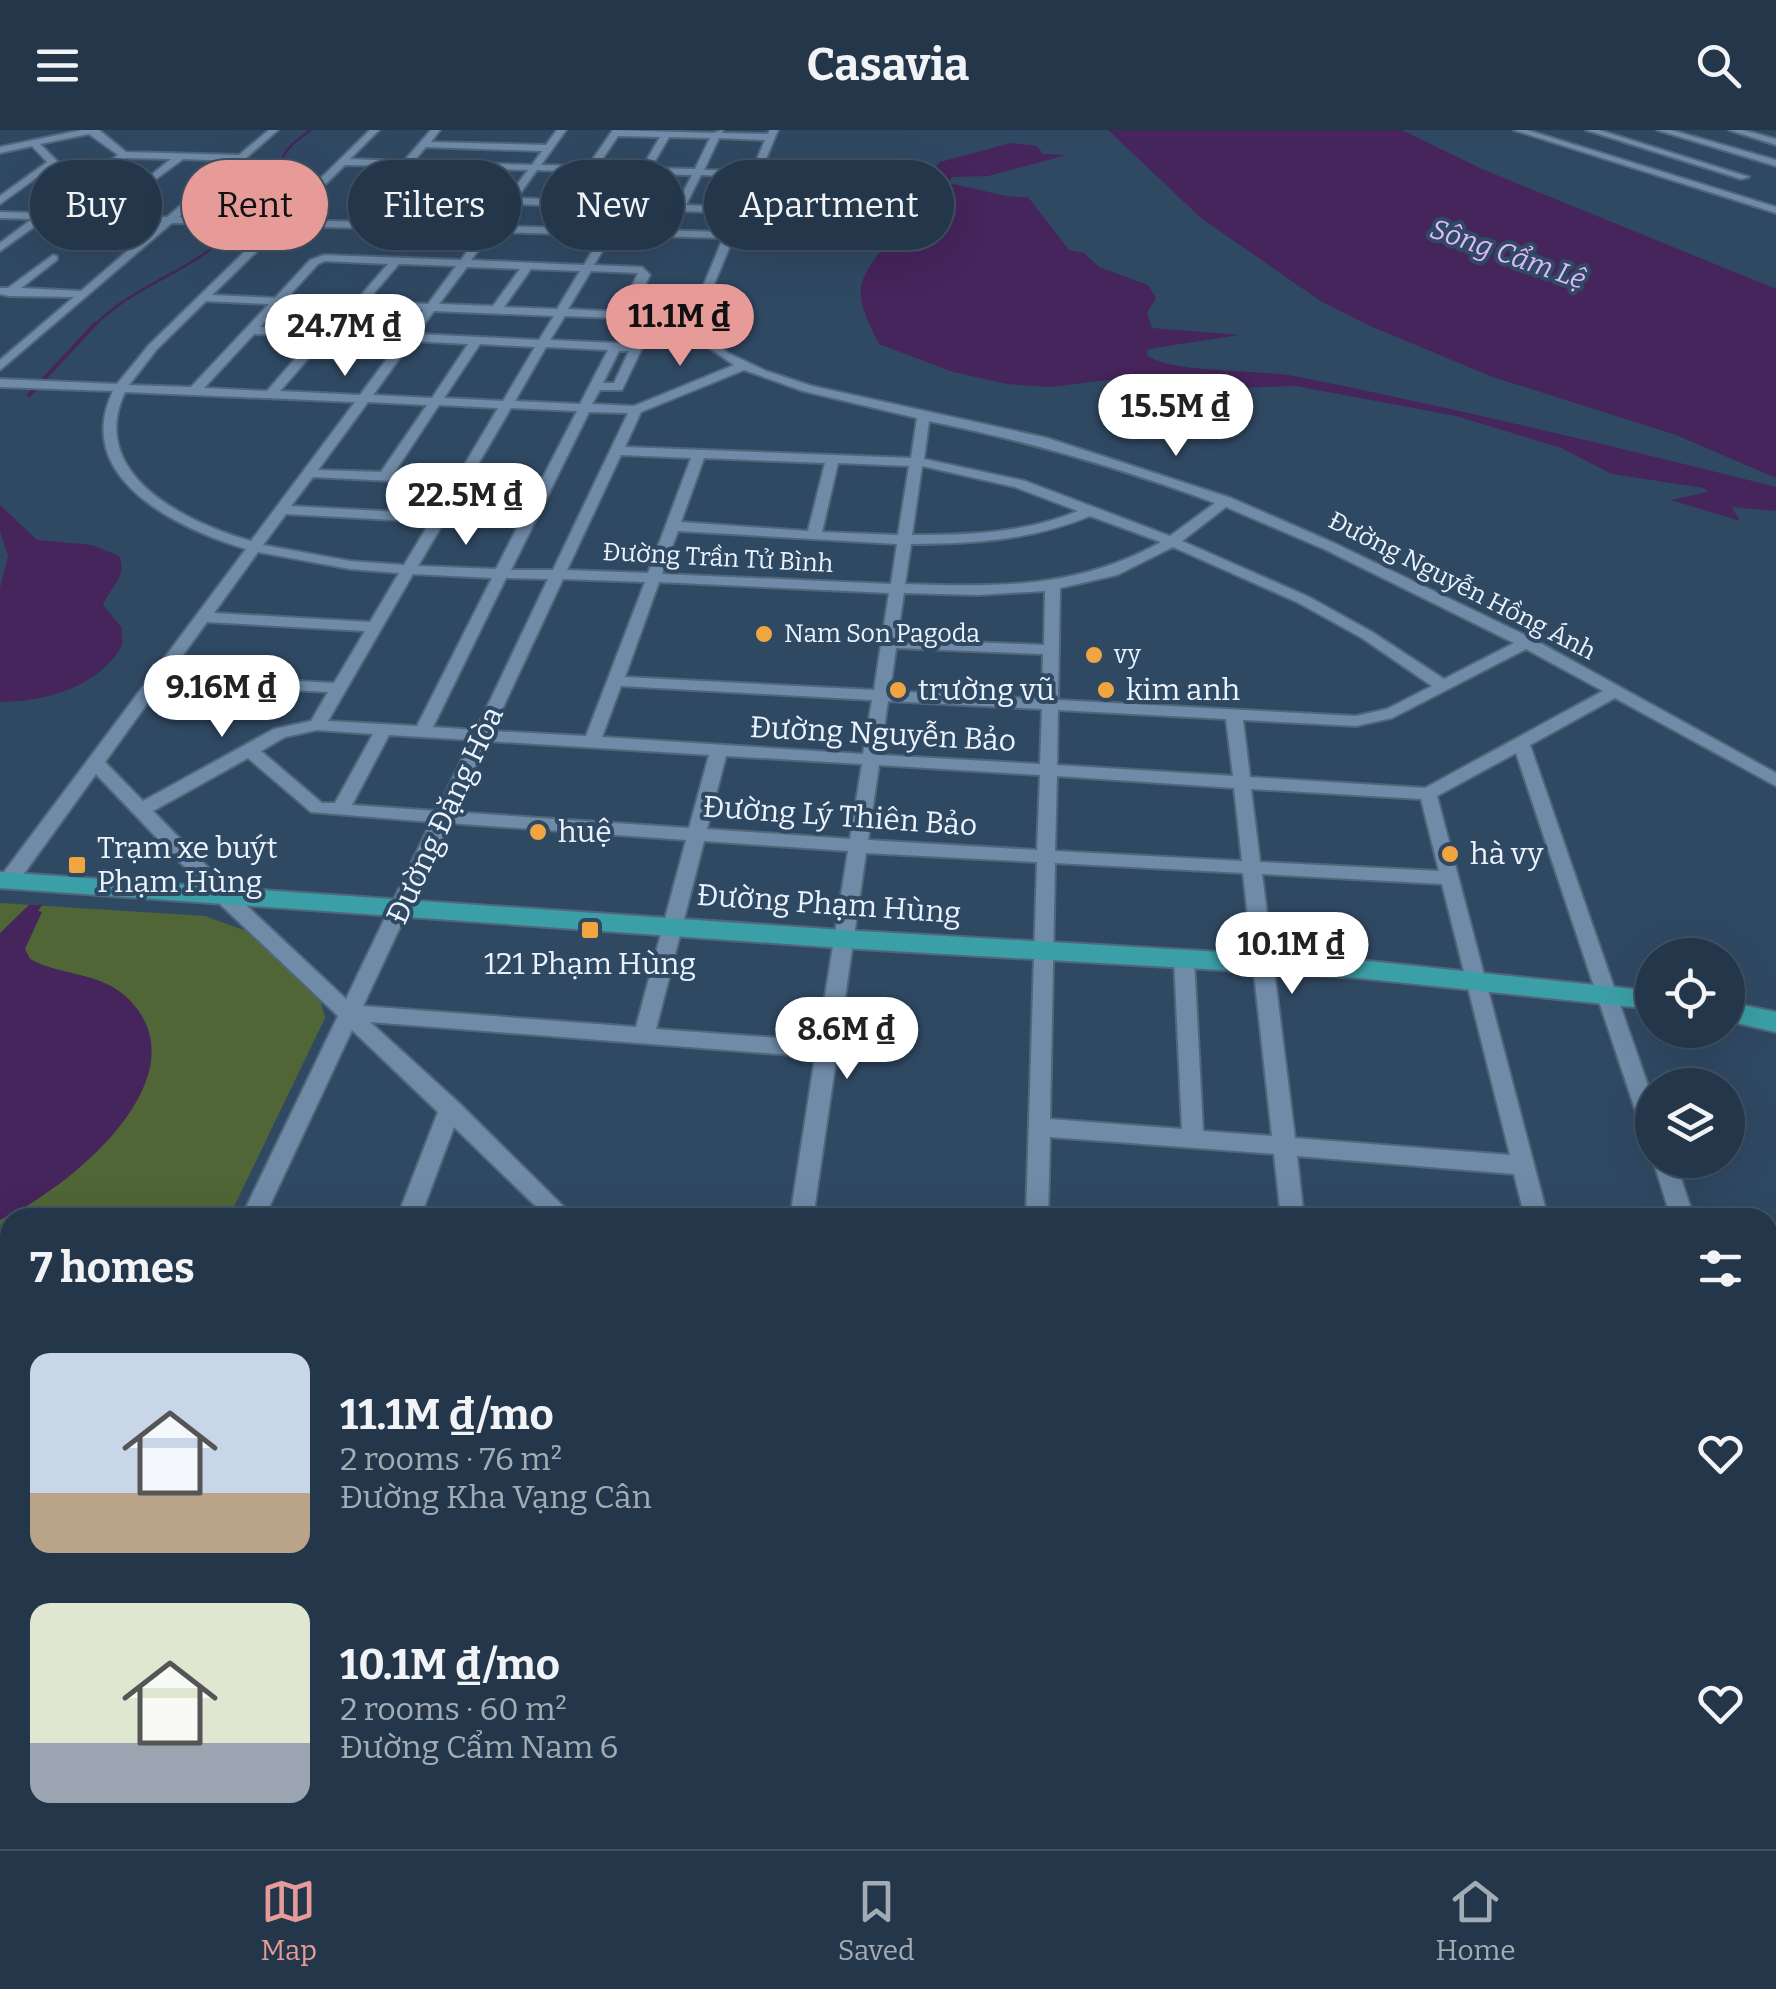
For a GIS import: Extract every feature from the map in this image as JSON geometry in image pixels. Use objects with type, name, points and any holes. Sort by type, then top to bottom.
[{"type":"main road","name":"Đường Phạm Hùng","points":[[4,881],[842,940],[1262,963],[1472,979],[1635,997]]},
{"type":"main road","points":[[1745,1016],[1776,1022]]},
{"type":"street","points":[[0,138],[38,130]]},
{"type":"street","points":[[0,150],[93,130],[124,154],[241,158]]},
{"type":"street","points":[[0,366],[274,130]]},
{"type":"street","name":"Đường Trần Tử Bình","points":[[328,176],[375,130]]},
{"type":"street","points":[[409,160],[436,130]]},
{"type":"street","points":[[480,146],[494,130]]},
{"type":"street","points":[[521,186],[562,130]]},
{"type":"street","points":[[1518,130],[1776,210]]},
{"type":"street","points":[[1590,130],[1744,177]]},
{"type":"street","points":[[1580,150],[1634,130]]},
{"type":"street","points":[[1661,130],[1776,163]]},
{"type":"street","points":[[1734,130],[1776,142]]},
{"type":"street","points":[[596,160],[616,131],[772,134],[760,160]]},
{"type":"street","points":[[651,160],[668,132]]},
{"type":"street","points":[[684,200],[718,133]]},
{"type":"street","points":[[0,201],[53,162],[34,143]]},
{"type":"street","points":[[424,144],[550,148]]},
{"type":"street","points":[[116,160],[124,154]]},
{"type":"street","points":[[162,171],[181,156]]},
{"type":"street","points":[[342,162],[348,162]]},
{"type":"street","points":[[521,168],[541,168]]},
{"type":"street","points":[[684,172],[704,172]]},
{"type":"street","points":[[0,215],[30,216]]},
{"type":"street","points":[[162,220],[182,220]]},
{"type":"street","points":[[0,248],[30,225]]},
{"type":"street","name":"Đường Trần Tử Bình","points":[[253,250],[132,369],[111,406],[108,440],[131,484],[148,503],[174,518],[251,548],[344,564],[978,592],[1053,586],[1131,566],[1175,543],[1226,500]]},
{"type":"street","points":[[4,881],[473,250]]},
{"type":"street","points":[[318,725],[598,250]]},
{"type":"street","points":[[204,298],[696,318],[721,250]]},
{"type":"street","points":[[0,301],[6,291],[54,258]]},
{"type":"street","points":[[194,392],[317,260],[464,262],[645,272],[624,316]]},
{"type":"street","points":[[358,304],[397,260]]},
{"type":"street","points":[[496,310],[528,265]]},
{"type":"street","points":[[6,291],[84,294]]},
{"type":"street","name":"Đường Nguyễn Hồng Ánh","points":[[696,318],[699,336],[708,346],[740,367],[769,378],[1048,442],[1226,500],[1392,571],[1776,780]]},
{"type":"street","points":[[252,330],[615,347],[422,732]]},
{"type":"street","points":[[269,396],[323,334]]},
{"type":"street","points":[[385,476],[476,341]]},
{"type":"street","points":[[0,383],[636,410],[740,367]]},
{"type":"street","name":"Đường Đặng Hòa","points":[[257,1208],[636,410]]},
{"type":"street","points":[[802,1208],[924,413]]},
{"type":"street","points":[[616,451],[917,462],[963,468],[1020,484],[1175,543],[1336,617],[1443,686]]},
{"type":"street","points":[[592,743],[699,454]]},
{"type":"street","points":[[816,533],[832,460]]},
{"type":"street","points":[[307,473],[463,480]]},
{"type":"street","points":[[279,510],[440,518]]},
{"type":"street","points":[[672,526],[907,537],[1004,537],[1055,528],[1087,512]]},
{"type":"street","points":[[1037,1208],[1053,586]]},
{"type":"street","points":[[200,617],[376,627]]},
{"type":"street","points":[[615,681],[1369,720],[1528,642]]},
{"type":"street","points":[[891,643],[1052,650]]},
{"type":"street","points":[[156,678],[339,688]]},
{"type":"street","points":[[1534,1208],[1472,979],[1428,794],[1615,691]]},
{"type":"street","points":[[1234,714],[1291,1208]]},
{"type":"street","name":"Đường Nguyễn Bảo","points":[[143,809],[280,733],[318,725],[1428,794]]},
{"type":"street","points":[[340,810],[384,729]]},
{"type":"street","points":[[1521,742],[1635,1076]]},
{"type":"street","name":"Đường Lý Thiên Bảo","points":[[251,751],[316,808],[858,846],[1448,878]]},
{"type":"street","points":[[644,1036],[718,752]]},
{"type":"street","points":[[94,761],[226,898],[352,1012],[554,1208]]},
{"type":"street","points":[[1184,958],[1192,1140]]},
{"type":"street","points":[[352,1012],[826,1050]]},
{"type":"street","points":[[412,1208],[450,1108]]},
{"type":"street","points":[[1040,1127],[1523,1164]]},
{"type":"street","points":[[1670,1178],[1680,1208]]},
{"type":"green space","points":[[0,903],[205,916],[246,931],[320,999],[325,1018],[233,1208],[0,1208]]},
{"type":"water","name":"Sông Cẩm Lệ","points":[[1108,130],[1402,130],[1482,169],[1776,289],[1776,478],[1676,435],[1490,376],[1322,302],[1201,218]]},
{"type":"water","points":[[1011,143],[1037,146],[1043,154],[1067,155],[988,176],[954,177],[954,160],[947,160]]},
{"type":"water","points":[[954,184],[1028,197],[1069,250],[1084,253],[1099,267],[1148,285],[1156,298],[1147,313],[1152,328],[1239,335],[1148,349],[1147,355],[1158,361],[1194,368],[1294,376],[1656,457],[1776,487],[1776,511],[1732,507],[1740,521],[1671,500],[1707,492],[1704,488],[1612,474],[1561,448],[1456,416],[1296,386],[1205,389],[1141,376],[1050,387],[1007,384],[953,372],[879,344],[861,301],[868,269],[882,250],[954,250]]},
{"type":"water","points":[[0,505],[37,540],[92,545],[119,556],[121,563],[120,576],[103,605],[122,628],[122,645],[100,672],[69,689],[35,699],[0,702],[0,588],[8,556],[0,531]]},
{"type":"water","points":[[29,905],[42,905],[25,949],[30,959],[101,982],[123,994],[146,1025],[151,1058],[142,1092],[121,1125],[61,1183],[22,1208],[0,1208],[0,933]]},
{"type":"waterway","points":[[93,327],[126,300],[199,257],[232,231],[265,196],[286,152],[311,130]]},
{"type":"waterway","points":[[29,395],[95,324]]},
{"type":"place","name":"Nam Son Pagoda","points":[[764,634]]},
{"type":"place","name":"vy","points":[[1094,655]]},
{"type":"place","name":"trường vũ","points":[[898,690]]},
{"type":"place","name":"kim anh","points":[[1106,690]]},
{"type":"place","name":"huệ","points":[[538,832]]},
{"type":"place","name":"hà vy","points":[[1450,854]]},
{"type":"place","name":"Trạm xe buýt Phạm Hùng","points":[[77,865]]},
{"type":"place","name":"121 Phạm Hùng","points":[[590,930]]}]
